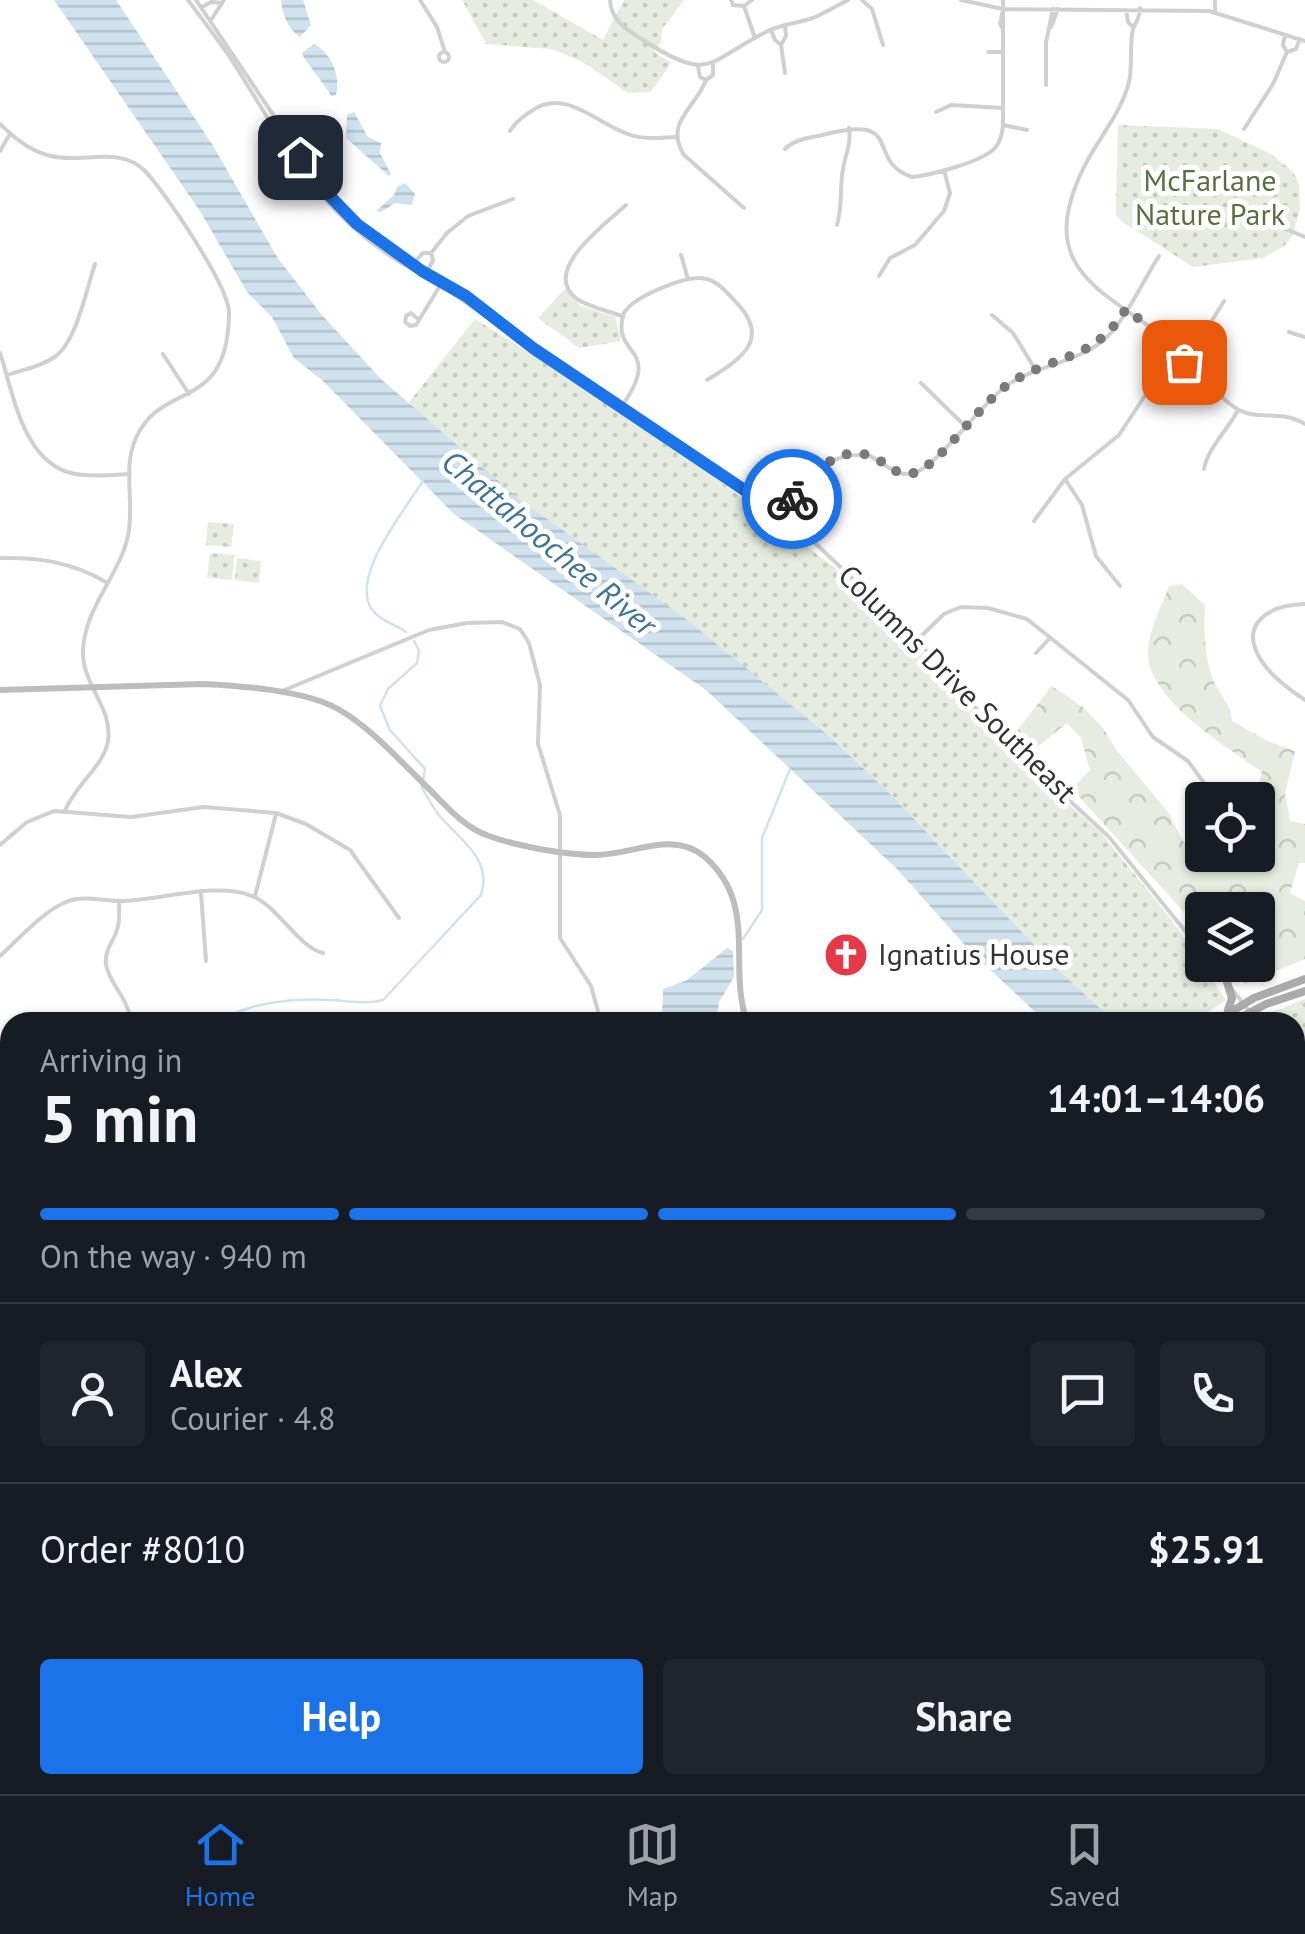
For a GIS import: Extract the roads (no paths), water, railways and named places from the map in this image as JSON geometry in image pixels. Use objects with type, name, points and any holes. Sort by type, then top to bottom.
[{"type":"main road","points":[[1227,1012],[1305,978]]},
{"type":"main road","points":[[1226,982],[1232,998],[1227,1012]]},
{"type":"main road","points":[[1250,1012],[1305,991]]},
{"type":"street","name":"Columns Drive Southeast","points":[[188,0],[208,22],[323,189],[357,224],[414,263],[444,290],[774,510],[827,554],[916,640],[1002,738],[1109,836],[1185,931]]},
{"type":"street","name":"Columns Drive Southeast","points":[[196,0],[199,10]]},
{"type":"street","points":[[420,0],[437,27],[445,52]]},
{"type":"street","points":[[610,0],[612,14],[625,28],[674,60],[698,66],[713,64],[771,30],[813,18],[848,0]]},
{"type":"street","points":[[731,0],[736,7],[752,0]]},
{"type":"street","points":[[862,0],[872,8],[883,45]]},
{"type":"street","points":[[961,0],[1003,9],[1214,12],[1302,40],[1296,49],[1287,52],[1244,129]]},
{"type":"street","points":[[785,149],[792,143],[849,128],[866,128],[876,134],[893,166],[917,177],[993,150],[1003,125],[1003,0]]},
{"type":"street","points":[[1214,12],[1215,0]]},
{"type":"street","points":[[872,8],[875,1]]},
{"type":"street","points":[[199,10],[211,2],[222,2],[208,22]]},
{"type":"street","points":[[744,6],[755,38]]},
{"type":"street","points":[[1046,85],[1046,42],[1055,8]]},
{"type":"street","points":[[1126,8],[1128,22],[1134,27]]},
{"type":"street","points":[[1140,8],[1124,97],[1082,170],[1065,220],[1068,248],[1088,282],[1189,358],[1238,410],[1255,415],[1285,414],[1305,424]]},
{"type":"street","name":"Columns Drive Southeast","points":[[208,22],[301,173],[320,197],[374,244],[411,269],[424,272]]},
{"type":"street","points":[[781,45],[786,36],[785,25]]},
{"type":"street","points":[[771,30],[781,45],[785,72]]},
{"type":"street","points":[[1284,35],[1287,52]]},
{"type":"street","points":[[988,52],[1003,52]]},
{"type":"street","points":[[713,64],[713,75],[680,118],[676,137],[684,155],[744,208]]},
{"type":"street","points":[[698,66],[700,77],[706,80]]},
{"type":"street","points":[[510,131],[539,105],[553,102],[571,106],[628,134],[676,137]]},
{"type":"street","points":[[936,112],[951,105],[1003,108]]},
{"type":"street","points":[[0,124],[32,150],[52,157],[124,158],[139,166],[152,179],[220,283],[228,303],[219,365],[206,384],[159,410],[143,426],[132,448],[128,534],[90,618],[84,641],[84,669],[108,726],[106,748],[75,788],[65,811]]},
{"type":"street","points":[[1003,125],[1028,130]]},
{"type":"street","points":[[837,225],[842,209],[842,172],[850,145],[849,128]]},
{"type":"street","points":[[0,151],[10,134]]},
{"type":"street","points":[[879,276],[894,254],[919,241],[947,206],[950,193],[944,170]]},
{"type":"street","points":[[431,253],[468,216],[513,199]]},
{"type":"street","points":[[622,316],[577,298],[568,289],[565,277],[574,255],[626,205]]},
{"type":"street","points":[[1249,206],[1273,224],[1305,237]]},
{"type":"street","points":[[414,263],[422,253],[431,253]]},
{"type":"street","points":[[424,272],[433,260],[431,253]]},
{"type":"street","points":[[681,255],[688,280]]},
{"type":"street","points":[[774,510],[791,500],[814,472],[839,458],[867,455],[895,472],[916,472],[925,467],[1003,388],[1035,369],[1094,346],[1116,326],[1159,256]]},
{"type":"street","points":[[8,375],[49,361],[65,349],[95,264]]},
{"type":"street","points":[[622,406],[640,374],[637,358],[622,333],[622,316],[634,301],[701,278],[718,284],[745,310],[752,323],[752,335],[743,356],[706,380]]},
{"type":"street","points":[[418,318],[441,284]]},
{"type":"street","points":[[1034,521],[1065,478],[1119,434],[1152,384],[1189,358],[1224,301]]},
{"type":"street","points":[[992,315],[1014,333],[1035,369]]},
{"type":"street","points":[[1290,332],[1305,337]]},
{"type":"street","points":[[0,353],[29,438],[46,460],[75,474],[130,474]]},
{"type":"street","points":[[163,354],[190,394]]},
{"type":"street","points":[[921,383],[965,426]]},
{"type":"street","points":[[1204,469],[1207,455],[1238,410]]},
{"type":"street","points":[[1065,478],[1082,505],[1092,548],[1120,586]]},
{"type":"street","points":[[785,520],[791,500]]},
{"type":"street","points":[[0,558],[62,562],[107,582]]},
{"type":"street","points":[[1305,604],[1279,606],[1266,614],[1254,631],[1258,654],[1268,669],[1305,700]]},
{"type":"street","points":[[916,640],[944,614],[972,606],[1020,616],[1128,700],[1149,732],[1192,765],[1204,782]]},
{"type":"street","points":[[272,692],[429,630],[467,623],[502,622],[517,627],[529,642],[540,685],[538,744],[558,799],[562,850],[560,938],[590,986],[598,1012]]},
{"type":"street","points":[[1036,653],[1051,637]]},
{"type":"street","points":[[0,690],[174,683],[272,692],[336,708],[358,723],[456,816],[476,830],[502,840],[604,855],[666,844],[689,848],[715,869],[738,911],[740,992],[745,1012]]},
{"type":"street","points":[[0,846],[35,816],[65,811],[132,817],[204,807],[276,814],[306,824],[350,850],[399,918]]},
{"type":"street","points":[[255,896],[276,814]]},
{"type":"street","points":[[0,956],[64,903],[229,892],[255,896],[311,949],[323,953]]},
{"type":"street","points":[[201,893],[206,962]]},
{"type":"street","points":[[119,901],[118,926],[106,964],[124,995],[128,1012]]},
{"type":"street","points":[[1226,982],[1250,1012]]},
{"type":"water","name":"Chattahoochee River","points":[[54,0],[116,0],[212,144],[277,257],[321,314],[381,379],[518,498],[686,619],[830,737],[1104,1012],[1035,1012],[971,952],[897,869],[706,690],[454,514],[323,381],[294,358],[272,317],[247,292],[200,211]]},
{"type":"water","points":[[281,0],[303,0],[311,25],[300,37],[286,21]]},
{"type":"water","points":[[314,44],[333,66],[336,95],[331,96],[303,56]]},
{"type":"water","points":[[354,112],[368,137],[381,143],[380,153],[389,176],[346,138],[347,115]]},
{"type":"water","points":[[405,183],[415,194],[412,205],[395,203],[376,211],[394,195],[397,187]]},
{"type":"water","points":[[727,948],[733,951],[734,977],[718,1012],[662,1012],[663,989],[687,980]]},
{"type":"waterway","name":"Chattahoochee River","points":[[406,632],[374,612],[367,599],[367,583],[381,546],[423,481]]},
{"type":"waterway","points":[[238,1012],[301,1000],[383,1000],[481,895],[483,882],[478,860],[434,809],[422,788],[425,769],[390,730],[380,706],[388,689],[417,663],[419,650],[414,641]]},
{"type":"waterway","points":[[743,939],[762,910],[762,838],[790,769]]},
{"type":"place","name":"Ignatius House","points":[[846,955]]},
{"type":"park label","name":"McFarlane Nature Park","points":[[1210,198]]}]
